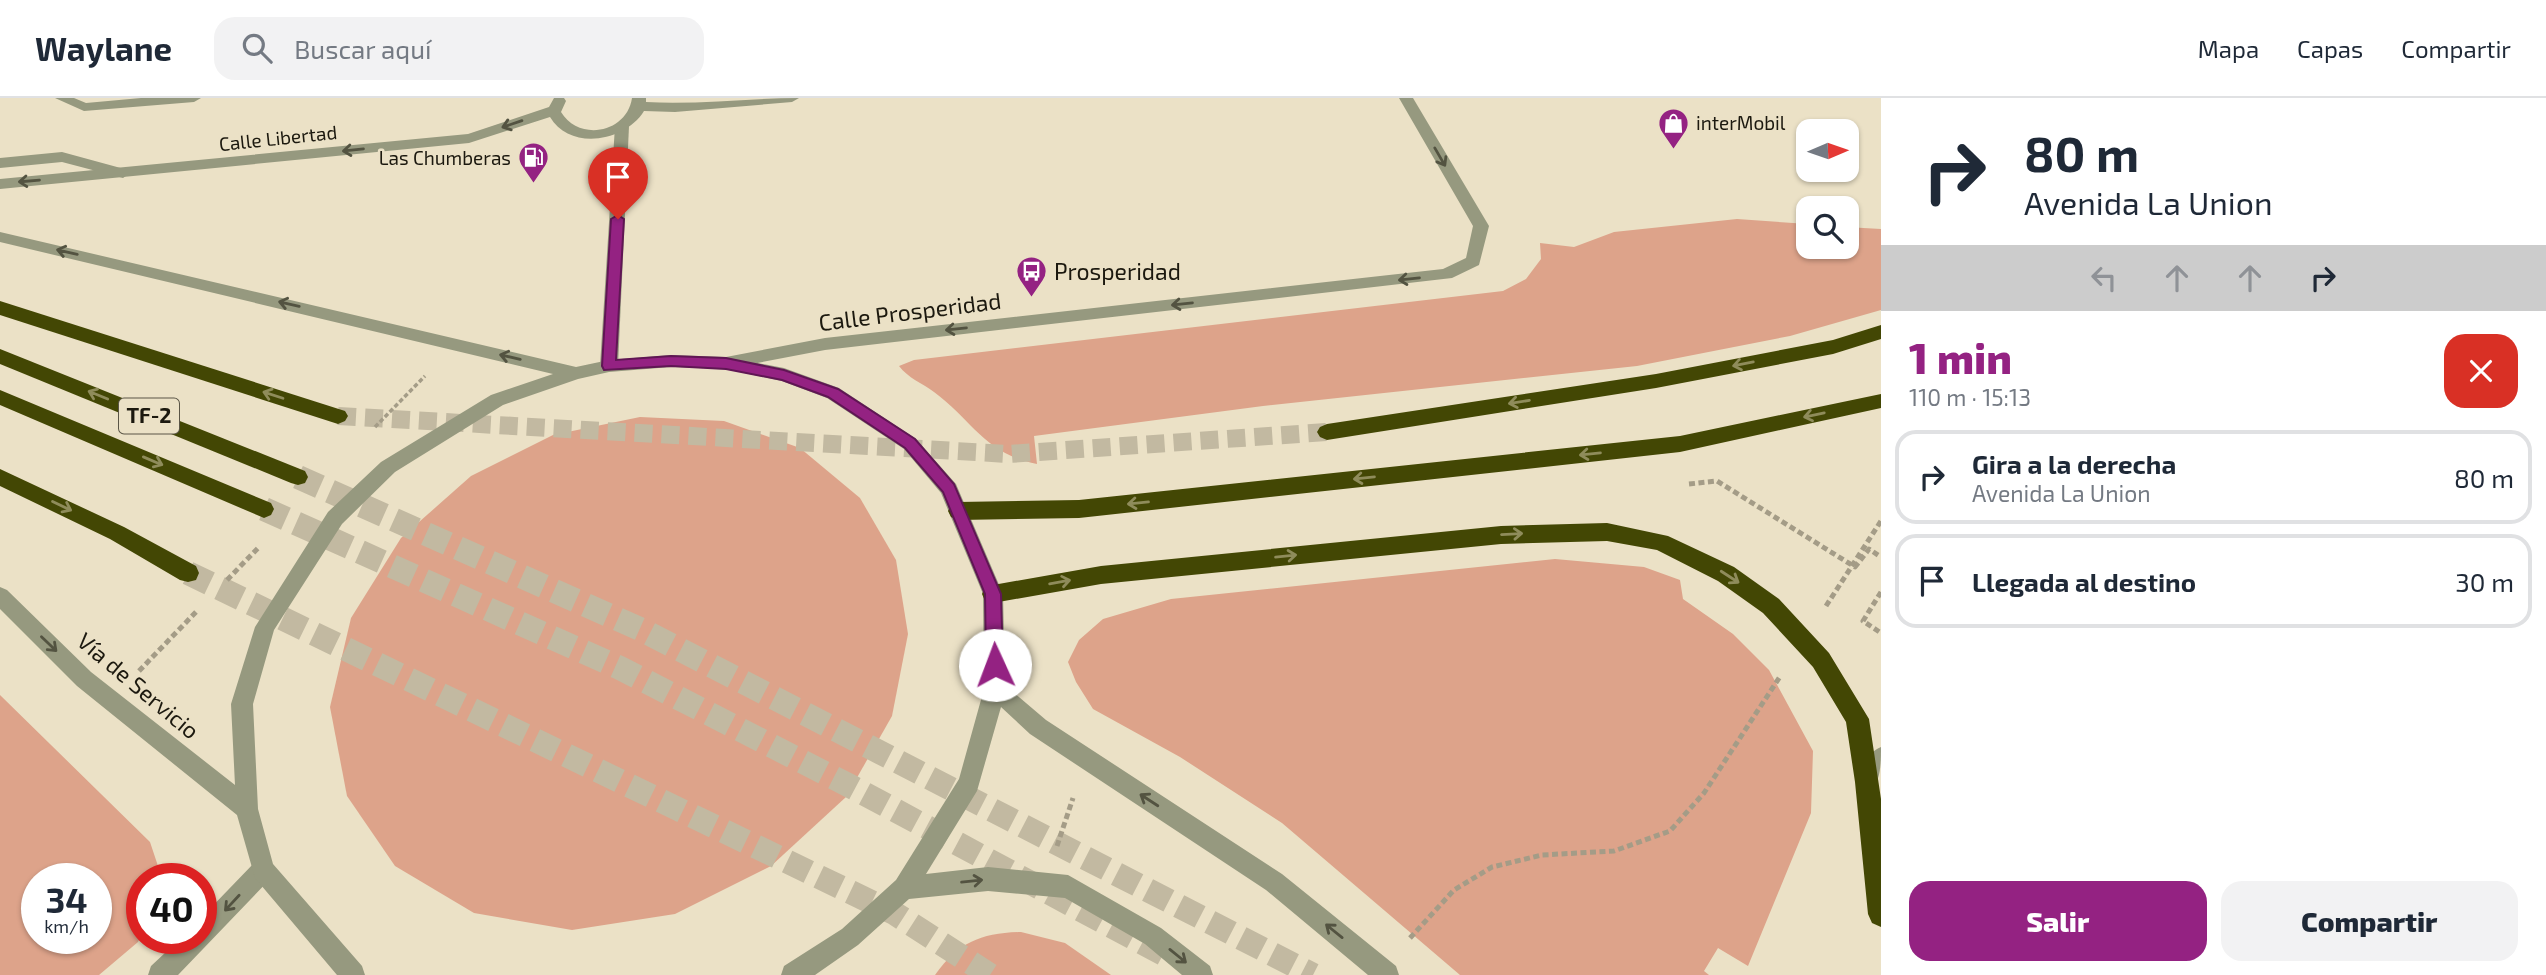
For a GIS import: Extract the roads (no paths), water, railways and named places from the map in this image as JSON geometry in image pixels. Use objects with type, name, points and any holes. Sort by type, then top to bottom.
[{"type":"highway","points":[[0,308],[338,416]]},
{"type":"highway","points":[[1327,432],[1669,378],[1833,347],[1881,332]]},
{"type":"highway","name":"TF-2","points":[[0,356],[298,477]]},
{"type":"highway","name":"TF-2","points":[[0,397],[264,509]]},
{"type":"highway","points":[[958,511],[1079,509],[1680,444],[1881,401]]},
{"type":"highway","points":[[0,477],[117,533],[188,573]]},
{"type":"highway","points":[[993,594],[1101,575],[1502,535],[1607,532],[1661,542],[1726,573],[1771,606],[1821,660],[1857,719],[1867,782],[1881,914]]},
{"type":"street","points":[[62,98],[83,107],[194,98]]},
{"type":"street","points":[[558,104],[556,121],[563,128],[574,133],[603,133],[622,126],[636,114],[639,102],[675,108],[792,98]]},
{"type":"street","name":"Calle Prosperidad","points":[[726,363],[825,344],[1446,274],[1473,261],[1481,226],[1406,98]]},
{"type":"street","name":"Calle Libertad","points":[[0,184],[469,138],[558,104]]},
{"type":"street","points":[[609,366],[622,126]]},
{"type":"street","points":[[0,163],[62,157],[123,173]]},
{"type":"street","points":[[0,237],[576,373]]},
{"type":"street","points":[[354,975],[263,870],[247,809],[242,704],[265,627],[335,518],[388,467],[497,400],[576,373],[609,366],[671,361],[726,363],[784,375],[833,393],[910,444],[949,489],[993,594],[995,689],[969,783],[904,888],[850,937],[793,975]]},
{"type":"street","name":"Vía de Servicio","points":[[0,596],[84,679],[247,809]]},
{"type":"street","points":[[995,689],[1038,727],[1274,882],[1387,975]]},
{"type":"street","points":[[1867,782],[1881,757]]},
{"type":"street","points":[[217,919],[263,870]]},
{"type":"street","points":[[904,888],[988,879],[1068,887],[1153,936],[1201,975]]},
{"type":"street","points":[[160,975],[182,954]]},
{"type":"tunnel","points":[[338,416],[1009,454],[1327,432]]},
{"type":"tunnel","points":[[298,477],[640,629],[1313,975]]},
{"type":"tunnel","points":[[264,509],[620,668],[850,786],[1171,958]]},
{"type":"tunnel","points":[[188,573],[894,913],[990,975]]},
{"type":"place","name":"interMobil","points":[[1673,150]]},
{"type":"place","name":"Las Chumberas","points":[[534,185]]},
{"type":"place","name":"Prosperidad","points":[[1031,299]]}]
